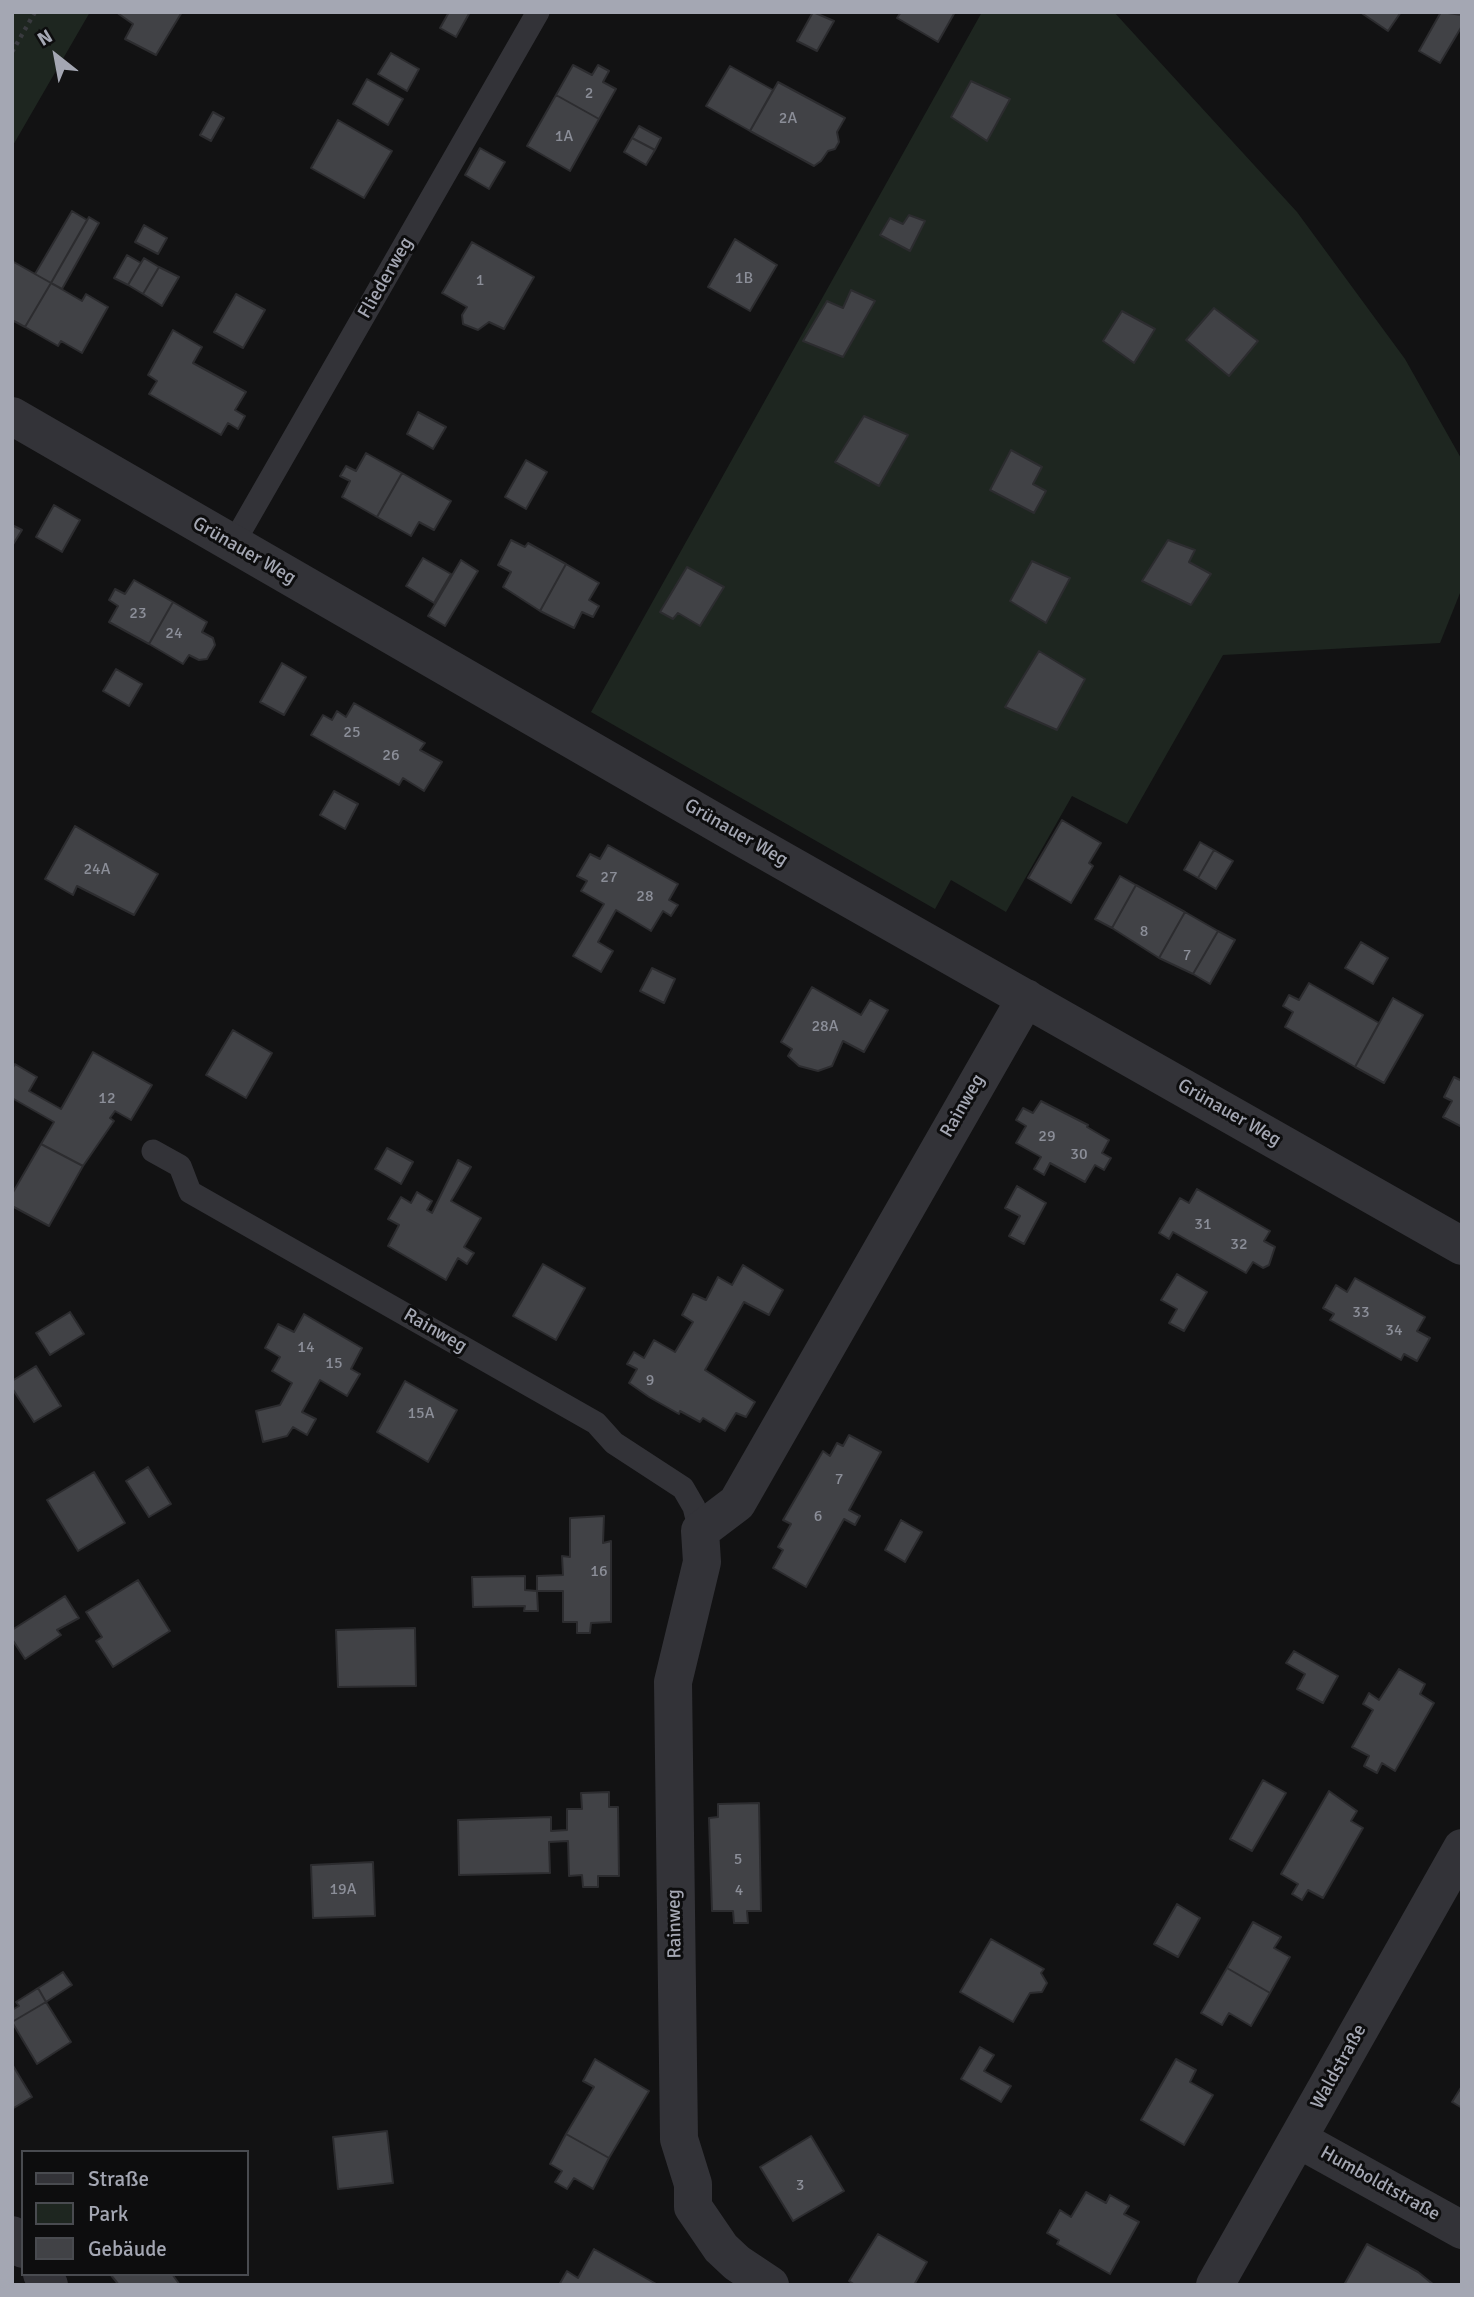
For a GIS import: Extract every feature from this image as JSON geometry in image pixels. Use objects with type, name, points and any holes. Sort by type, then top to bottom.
[{"type":"street","name":"Grünauer Weg","points":[[12,416],[1462,1246]]},
{"type":"street","name":"Rainweg","points":[[771,2285],[737,2263],[721,2248],[693,2207],[693,2184],[679,2139],[673,1682],[702,1562],[700,1531],[737,1503],[1026,998]]},
{"type":"street","name":"Waldstraße","points":[[1215,2285],[1462,1848]]},
{"type":"street","name":"Humboldtstraße","points":[[1298,2139],[1462,2230]]},
{"type":"lane","name":"Fliederweg","points":[[233,544],[538,12]]},
{"type":"lane","name":"Rainweg","points":[[153,1151],[180,1166],[190,1192],[596,1423],[614,1443],[683,1488],[694,1507],[700,1531]]},
{"type":"path","points":[[12,52],[35,12]]},
{"type":"green space","points":[[12,12],[90,12],[12,147]]},
{"type":"green space","points":[[982,12],[1114,12],[1297,212],[1405,359],[1462,460],[1462,588],[1440,643],[1223,655],[1127,824],[1072,796],[1006,912],[951,880],[935,909],[591,712]]},
{"type":"building","points":[[116,12],[182,12],[156,55],[125,39],[133,24]]},
{"type":"building","points":[[449,12],[470,12],[456,37],[440,28]]},
{"type":"building","points":[[813,12],[834,21],[817,51],[797,41]]},
{"type":"building","points":[[901,12],[955,12],[938,42],[897,18]]},
{"type":"building","points":[[1360,12],[1401,12],[1388,31]]},
{"type":"building","points":[[1441,12],[1462,15],[1462,26],[1440,63],[1419,51]]},
{"type":"building","points":[[391,53],[419,69],[407,91],[378,74]]},
{"type":"building","points":[[573,65],[592,75],[598,65],[609,71],[603,82],[616,89],[599,119],[556,95]]},
{"type":"building","points":[[730,66],[773,90],[750,131],[706,106]]},
{"type":"building","points":[[367,79],[403,99],[388,125],[353,104]]},
{"type":"building","points":[[971,81],[1010,99],[987,141],[951,117]]},
{"type":"building","points":[[778,82],[845,118],[837,132],[839,142],[835,149],[828,151],[814,166],[750,131]]},
{"type":"building","points":[[556,95],[599,119],[570,171],[527,146]]},
{"type":"building","points":[[213,112],[224,118],[211,141],[200,135]]},
{"type":"building","points":[[338,120],[392,151],[364,198],[311,168]]},
{"type":"building","points":[[639,126],[661,138],[655,150],[632,138]]},
{"type":"building","points":[[632,138],[655,150],[646,165],[624,152]]},
{"type":"building","points":[[480,148],[505,162],[489,189],[465,175]]},
{"type":"building","points":[[72,211],[87,220],[51,283],[35,274]]},
{"type":"building","points":[[909,215],[925,221],[910,251],[880,235],[890,218],[903,224]]},
{"type":"building","points":[[89,217],[99,223],[62,289],[51,283]]},
{"type":"building","points":[[144,225],[167,238],[158,254],[135,242]]},
{"type":"building","points":[[735,239],[777,265],[750,311],[708,287]]},
{"type":"building","points":[[472,242],[534,277],[504,329],[489,322],[478,330],[463,324],[462,315],[467,307],[442,293]]},
{"type":"building","points":[[127,255],[141,263],[128,285],[114,278]]},
{"type":"building","points":[[144,258],[159,267],[143,294],[128,285]]},
{"type":"building","points":[[12,261],[51,283],[25,327],[12,320]]},
{"type":"building","points":[[159,267],[179,277],[162,306],[143,294]]},
{"type":"building","points":[[51,283],[82,301],[86,294],[108,307],[82,353],[61,341],[58,346],[25,327]]},
{"type":"building","points":[[851,290],[875,301],[843,357],[803,341],[827,301],[843,308]]},
{"type":"building","points":[[236,294],[265,310],[243,348],[214,332]]},
{"type":"building","points":[[1214,308],[1258,341],[1229,376],[1186,340]]},
{"type":"building","points":[[1122,311],[1155,329],[1134,363],[1103,341]]},
{"type":"building","points":[[173,330],[202,347],[193,363],[246,392],[235,410],[245,416],[238,429],[228,423],[221,435],[149,394],[157,381],[148,375]]},
{"type":"building","points":[[418,412],[446,427],[433,449],[407,434]]},
{"type":"building","points":[[864,416],[908,435],[879,486],[835,462]]},
{"type":"building","points":[[1011,450],[1042,467],[1033,484],[1046,491],[1034,513],[990,490]]},
{"type":"building","points":[[366,453],[402,473],[377,517],[342,497],[350,481],[340,476],[346,466],[356,471]]},
{"type":"building","points":[[526,460],[547,472],[526,509],[505,497]]},
{"type":"building","points":[[402,473],[451,501],[434,530],[419,522],[411,536],[377,517]]},
{"type":"building","points":[[54,505],[80,520],[62,552],[36,537]]},
{"type":"building","points":[[12,525],[22,530],[12,546]]},
{"type":"building","points":[[511,540],[525,547],[528,543],[566,564],[540,611],[503,587],[511,572],[498,565]]},
{"type":"building","points":[[1168,540],[1195,550],[1189,562],[1211,574],[1191,605],[1142,581]]},
{"type":"building","points":[[423,558],[451,574],[434,603],[406,586]]},
{"type":"building","points":[[461,560],[478,571],[445,626],[428,616]]},
{"type":"building","points":[[1032,561],[1070,578],[1046,623],[1010,601]]},
{"type":"building","points":[[566,564],[599,583],[589,600],[599,606],[593,617],[582,612],[574,628],[540,611]]},
{"type":"building","points":[[687,567],[724,587],[700,626],[678,613],[673,619],[660,612]]},
{"type":"building","points":[[134,580],[173,602],[149,644],[109,622],[118,606],[109,600],[115,589],[125,594]]},
{"type":"building","points":[[173,602],[207,622],[202,632],[213,638],[215,645],[207,659],[199,660],[189,655],[183,664],[149,644]]},
{"type":"building","points":[[1039,651],[1085,679],[1057,730],[1005,707]]},
{"type":"building","points":[[282,663],[306,677],[284,715],[260,702]]},
{"type":"building","points":[[116,669],[142,684],[129,706],[103,691]]},
{"type":"building","points":[[354,703],[425,743],[420,750],[442,762],[424,791],[403,778],[399,785],[311,735],[323,715],[332,720],[337,711],[346,717]]},
{"type":"building","points":[[334,791],[358,804],[345,829],[320,815]]},
{"type":"building","points":[[1062,820],[1101,843],[1089,863],[1093,866],[1071,903],[1028,878]]},
{"type":"building","points":[[75,826],[158,874],[134,915],[77,886],[73,895],[45,879]]},
{"type":"building","points":[[1200,842],[1214,850],[1198,878],[1184,870]]},
{"type":"building","points":[[608,845],[678,884],[669,900],[678,905],[671,916],[663,911],[651,931],[616,910],[598,942],[613,951],[601,972],[573,956],[604,904],[581,891],[587,881],[577,876],[590,854],[600,859]]},
{"type":"building","points":[[1214,850],[1233,861],[1216,889],[1198,878]]},
{"type":"building","points":[[1120,876],[1136,885],[1112,928],[1095,919]]},
{"type":"building","points":[[1136,885],[1185,912],[1159,958],[1112,928]]},
{"type":"building","points":[[1185,912],[1218,931],[1193,974],[1159,958]]},
{"type":"building","points":[[1218,931],[1235,940],[1210,984],[1193,974]]},
{"type":"building","points":[[1361,942],[1388,958],[1373,984],[1345,968]]},
{"type":"building","points":[[652,968],[675,979],[664,1003],[640,991]]},
{"type":"building","points":[[1309,983],[1379,1023],[1355,1067],[1285,1027],[1293,1012],[1283,1006],[1289,995],[1299,1000]]},
{"type":"building","points":[[812,987],[861,1015],[870,1000],[888,1010],[864,1052],[843,1041],[832,1066],[818,1071],[799,1066],[788,1056],[792,1049],[781,1042]]},
{"type":"building","points":[[1393,998],[1423,1015],[1384,1083],[1355,1067]]},
{"type":"building","points":[[233,1030],[272,1053],[246,1098],[206,1075]]},
{"type":"building","points":[[93,1052],[152,1085],[131,1120],[115,1111],[110,1118],[114,1121],[83,1166],[41,1144],[54,1122],[12,1098],[12,1069],[15,1064],[37,1077],[29,1091],[61,1109]]},
{"type":"building","points":[[1454,1077],[1462,1081],[1462,1127],[1443,1117],[1452,1101],[1444,1097]]},
{"type":"building","points":[[1041,1101],[1088,1125],[1087,1127],[1109,1140],[1102,1153],[1111,1158],[1104,1170],[1095,1165],[1085,1182],[1050,1163],[1044,1175],[1034,1169],[1041,1157],[1016,1143],[1026,1126],[1016,1120],[1023,1108],[1033,1113]]},
{"type":"building","points":[[41,1144],[83,1166],[49,1226],[12,1206],[12,1194]]},
{"type":"building","points":[[387,1148],[413,1162],[401,1184],[375,1169]]},
{"type":"building","points":[[458,1160],[471,1167],[451,1201],[481,1218],[464,1247],[474,1253],[467,1264],[458,1258],[446,1280],[388,1246],[399,1225],[388,1219],[401,1197],[411,1203],[417,1192],[432,1201],[427,1210],[432,1213]]},
{"type":"building","points":[[1017,1186],[1046,1203],[1024,1244],[1009,1236],[1020,1216],[1005,1208]]},
{"type":"building","points":[[1197,1189],[1270,1231],[1264,1241],[1275,1247],[1269,1265],[1263,1268],[1253,1262],[1246,1273],[1173,1232],[1169,1239],[1159,1233],[1180,1198],[1189,1203]]},
{"type":"building","points":[[543,1264],[585,1288],[556,1340],[513,1316]]},
{"type":"building","points":[[743,1265],[783,1290],[769,1315],[744,1302],[705,1370],[755,1402],[746,1417],[736,1413],[725,1431],[703,1418],[700,1422],[680,1411],[679,1414],[649,1397],[629,1383],[637,1369],[627,1364],[634,1352],[644,1358],[654,1340],[675,1352],[693,1322],[682,1315],[693,1294],[706,1300],[718,1277],[732,1285]]},
{"type":"building","points":[[1177,1274],[1207,1292],[1184,1331],[1169,1323],[1177,1309],[1161,1300]]},
{"type":"building","points":[[1355,1278],[1425,1317],[1417,1331],[1430,1338],[1417,1361],[1404,1354],[1401,1360],[1330,1320],[1334,1314],[1323,1308],[1336,1285],[1347,1292]]},
{"type":"building","points":[[70,1312],[84,1334],[50,1355],[36,1333]]},
{"type":"building","points":[[304,1314],[362,1348],[351,1369],[360,1374],[347,1396],[320,1380],[302,1412],[316,1419],[307,1435],[293,1427],[287,1436],[263,1442],[256,1411],[280,1405],[292,1383],[272,1371],[280,1357],[265,1348],[278,1324],[294,1332]]},
{"type":"building","points":[[36,1366],[61,1406],[34,1422],[12,1388],[12,1381]]},
{"type":"building","points":[[405,1381],[457,1410],[428,1462],[377,1432]]},
{"type":"building","points":[[849,1435],[881,1452],[849,1510],[860,1516],[855,1525],[844,1519],[806,1587],[773,1568],[783,1550],[778,1547],[791,1524],[783,1520],[823,1451],[830,1456],[837,1443],[843,1446]]},
{"type":"building","points":[[148,1467],[171,1504],[149,1517],[126,1481]]},
{"type":"building","points":[[94,1472],[125,1523],[78,1551],[47,1500]]},
{"type":"building","points":[[604,1516],[603,1543],[611,1541],[611,1622],[591,1623],[590,1633],[577,1633],[577,1622],[563,1622],[563,1591],[537,1591],[537,1576],[563,1575],[562,1556],[570,1557],[570,1518]]},
{"type":"building","points":[[901,1520],[922,1532],[905,1562],[885,1550]]},
{"type":"building","points":[[525,1576],[525,1590],[537,1591],[538,1611],[524,1611],[525,1606],[473,1607],[472,1577]]},
{"type":"building","points":[[138,1580],[170,1631],[113,1667],[96,1641],[102,1637],[86,1612]]},
{"type":"building","points":[[65,1596],[79,1618],[57,1630],[61,1635],[25,1659],[12,1639],[12,1630]]},
{"type":"building","points":[[415,1628],[416,1686],[338,1687],[336,1630]]},
{"type":"building","points":[[1294,1651],[1338,1676],[1323,1703],[1297,1689],[1305,1674],[1286,1663]]},
{"type":"building","points":[[1399,1669],[1425,1684],[1420,1694],[1434,1703],[1395,1771],[1382,1763],[1377,1773],[1364,1766],[1369,1756],[1352,1747],[1373,1710],[1363,1704],[1369,1693],[1379,1700]]},
{"type":"building","points":[[1263,1780],[1286,1793],[1252,1851],[1230,1839]]},
{"type":"building","points":[[1329,1791],[1357,1811],[1351,1821],[1363,1828],[1323,1898],[1308,1890],[1302,1900],[1292,1894],[1298,1884],[1281,1874]]},
{"type":"building","points":[[609,1792],[609,1807],[618,1807],[619,1876],[598,1876],[598,1887],[583,1887],[582,1875],[569,1876],[568,1841],[549,1842],[550,1873],[459,1875],[458,1820],[551,1817],[551,1831],[567,1830],[567,1809],[582,1809],[581,1793]]},
{"type":"building","points":[[759,1803],[761,1911],[747,1911],[748,1923],[734,1923],[733,1911],[712,1911],[709,1818],[718,1817],[718,1804]]},
{"type":"building","points":[[373,1862],[375,1916],[313,1918],[311,1865]]},
{"type":"building","points":[[1177,1904],[1200,1918],[1178,1957],[1154,1944]]},
{"type":"building","points":[[1253,1922],[1281,1937],[1274,1948],[1290,1957],[1270,1993],[1227,1968]]},
{"type":"building","points":[[991,1939],[1044,1969],[1041,1973],[1047,1983],[1042,1992],[1030,1993],[1013,2022],[960,1992]]},
{"type":"building","points":[[1227,1968],[1270,1993],[1251,2026],[1229,2013],[1222,2025],[1201,2013]]},
{"type":"building","points":[[63,1972],[72,1985],[46,2002],[38,1988]]},
{"type":"building","points":[[38,1988],[46,2002],[12,2022],[12,2010],[19,2006],[16,2002]]},
{"type":"building","points":[[46,2002],[71,2042],[37,2064],[12,2022]]},
{"type":"building","points":[[980,2047],[994,2055],[984,2071],[1011,2086],[1001,2102],[961,2079]]},
{"type":"building","points":[[595,2059],[649,2091],[609,2158],[566,2134],[594,2087],[583,2081]]},
{"type":"building","points":[[1176,2059],[1196,2070],[1190,2082],[1213,2095],[1184,2145],[1141,2120]]},
{"type":"building","points":[[12,2064],[32,2097],[12,2109]]},
{"type":"building","points":[[1462,2086],[1462,2108],[1452,2102]]},
{"type":"building","points":[[387,2131],[393,2183],[338,2189],[333,2137]]},
{"type":"building","points":[[566,2134],[609,2158],[593,2189],[574,2178],[567,2189],[555,2182],[562,2171],[550,2164]]},
{"type":"building","points":[[811,2136],[844,2191],[793,2221],[760,2167]]},
{"type":"building","points":[[1086,2192],[1106,2203],[1110,2195],[1129,2206],[1124,2214],[1139,2222],[1110,2274],[1057,2244],[1059,2240],[1047,2233],[1060,2210],[1071,2217]]},
{"type":"building","points":[[878,2234],[927,2262],[914,2285],[855,2285],[849,2281]]},
{"type":"building","points":[[1367,2244],[1418,2272],[1434,2285],[1344,2285]]},
{"type":"building","points":[[594,2249],[658,2285],[559,2285],[567,2271],[578,2278]]},
{"type":"building","points":[[112,2276],[173,2276],[180,2285],[119,2285]]}]
